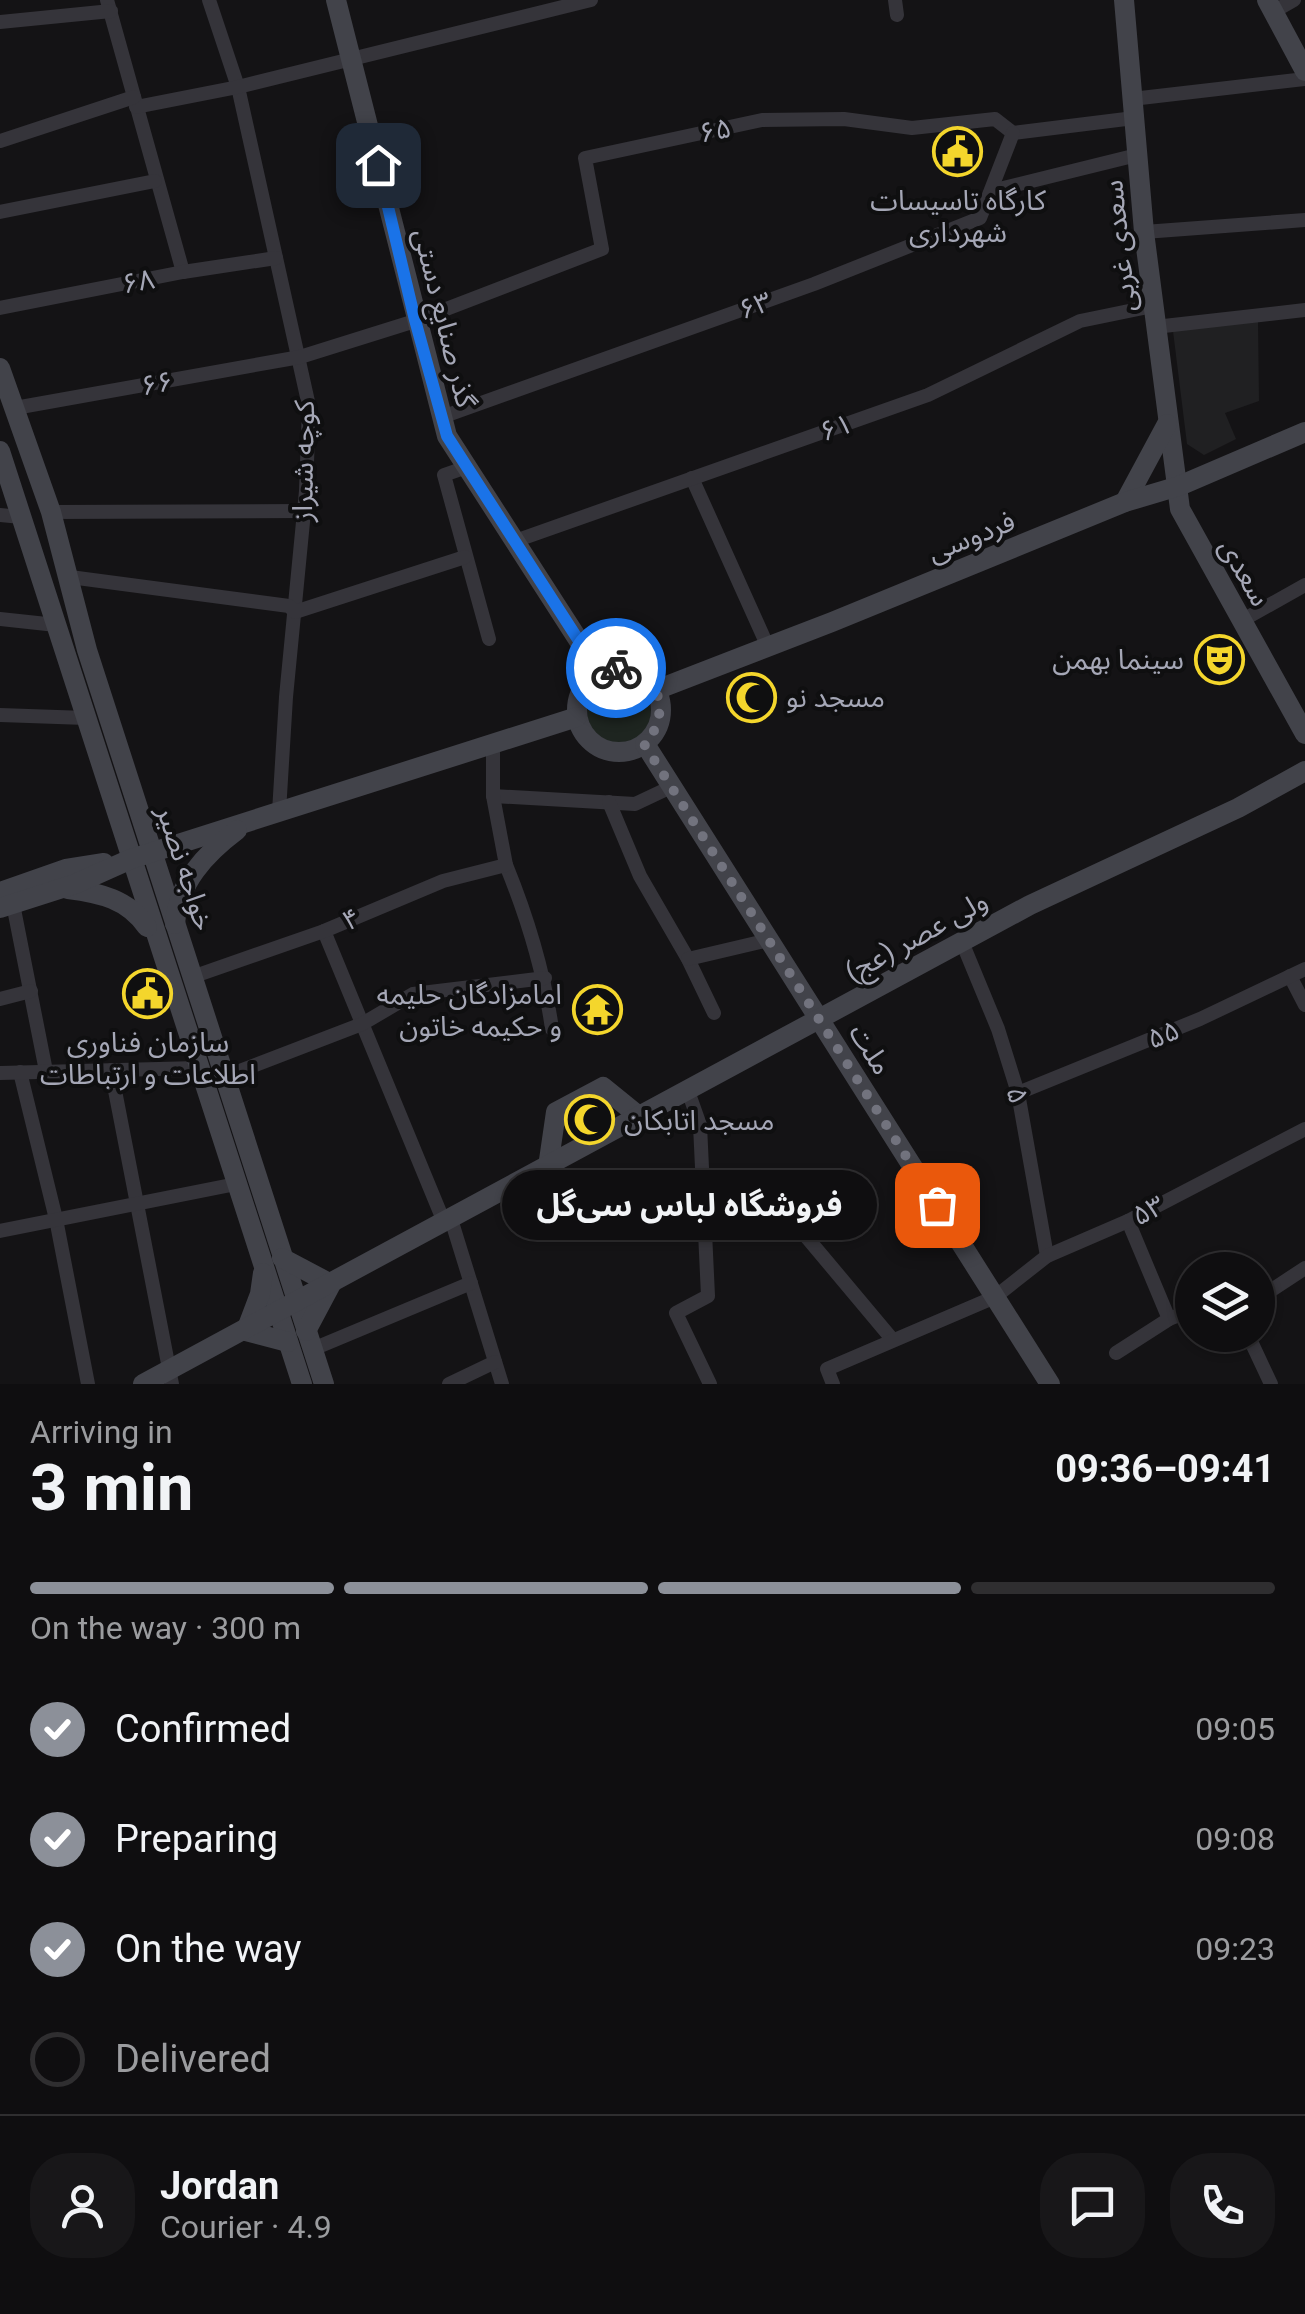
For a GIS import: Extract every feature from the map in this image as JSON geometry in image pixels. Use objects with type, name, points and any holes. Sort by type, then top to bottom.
[{"type":"main road","name":"گذر صنایع دستی","points":[[336,0],[447,436],[599,672]]},
{"type":"main road","name":"سعدی غربی","points":[[1124,0],[1144,232],[1167,424],[1179,486]]},
{"type":"main road","points":[[1270,6],[1305,71]]},
{"type":"main road","name":"خواجه نصیر","points":[[0,368],[51,512],[88,650],[224,1077],[287,1309]]},
{"type":"main road","points":[[1125,502],[1167,424]]},
{"type":"main road","name":"فردوسی","points":[[656,690],[1125,502],[1179,486],[1305,432]]},
{"type":"main road","name":"خواجه نصیر","points":[[0,451],[10,516],[56,625],[236,1184],[271,1248],[263,1271],[302,1340],[314,1383]]},
{"type":"main road","name":"سعدی","points":[[1179,486],[1180,509],[1305,734]]},
{"type":"main road","points":[[625,668],[637,672],[656,690],[661,701],[659,725],[644,744],[618,753],[603,750],[582,731],[577,718],[578,696],[599,672],[625,668]]},
{"type":"main road","points":[[4,902],[62,888],[131,859],[577,718]]},
{"type":"main road","name":"ملت","points":[[644,744],[1050,1384]]},
{"type":"main road","name":"ولی عصر (عج)","points":[[143,1384],[170,1377],[246,1330],[1030,905],[1238,808],[1305,772]]},
{"type":"main road","points":[[175,926],[185,885],[192,874],[246,823]]},
{"type":"main road","points":[[4,902],[66,869],[131,859]]},
{"type":"main road","points":[[62,888],[108,896],[133,909],[157,941]]},
{"type":"main road","points":[[548,1167],[556,1112],[602,1087],[640,1117]]},
{"type":"main road","points":[[263,1271],[260,1294],[246,1330],[302,1340],[331,1284],[271,1248]]},
{"type":"street","name":"کوچه شیراز","points":[[209,0],[238,87],[309,406],[279,812]]},
{"type":"street","points":[[0,141],[135,102],[238,87],[591,0]]},
{"type":"street","points":[[1270,6],[1294,0]]},
{"type":"street","points":[[0,22],[109,6],[182,272]]},
{"type":"street","points":[[1133,108],[1305,79]]},
{"type":"street","name":"۶۵","points":[[415,320],[602,249],[585,158],[762,120],[844,119],[912,128],[995,119],[1014,133],[1133,108]]},
{"type":"street","name":"۶۳","points":[[442,417],[814,284],[980,218],[1014,133]]},
{"type":"street","points":[[991,191],[1136,155]]},
{"type":"street","points":[[0,212],[155,181]]},
{"type":"street","points":[[1144,232],[1305,220]]},
{"type":"street","name":"۶۸","points":[[0,308],[276,258]]},
{"type":"street","name":"۶۱","points":[[515,541],[928,394],[1080,321],[1305,310]]},
{"type":"street","name":"۶۶","points":[[14,408],[300,357],[415,320]]},
{"type":"street","points":[[466,467],[444,475],[489,639]]},
{"type":"street","points":[[692,478],[768,647]]},
{"type":"street","points":[[51,512],[304,511]]},
{"type":"street","points":[[70,577],[289,606],[294,612],[465,557]]},
{"type":"street","points":[[1241,621],[1305,585]]},
{"type":"street","points":[[0,619],[56,625]]},
{"type":"street","points":[[0,715],[86,718]]},
{"type":"street","points":[[493,746],[493,796],[506,865],[545,978],[552,1029]]},
{"type":"street","points":[[493,796],[635,804],[671,787]]},
{"type":"street","points":[[609,802],[640,876],[714,1013]]},
{"type":"street","name":"۴","points":[[502,1384],[447,1221],[324,931],[443,881],[506,865]]},
{"type":"street","points":[[4,902],[30,991],[46,1071]]},
{"type":"street","points":[[192,977],[324,931]]},
{"type":"street","points":[[688,959],[769,940]]},
{"type":"street","name":"۵","points":[[962,942],[1018,1092],[1047,1256]]},
{"type":"street","name":"۵۵","points":[[1018,1092],[1200,1020],[1305,969]]},
{"type":"street","points":[[1290,976],[1305,1005]]},
{"type":"street","points":[[224,1077],[362,1024],[413,994],[545,978]]},
{"type":"street","points":[[0,998],[30,991]]},
{"type":"street","points":[[0,1073],[198,1068]]},
{"type":"street","points":[[111,1070],[170,1377]]},
{"type":"street","points":[[20,1072],[56,1219],[88,1384]]},
{"type":"street","points":[[688,1092],[700,1125],[708,1296],[676,1313],[710,1384]]},
{"type":"street","name":"۵۳","points":[[830,1376],[892,1339],[995,1297],[1047,1256],[1128,1221],[1305,1129]]},
{"type":"street","points":[[0,1231],[236,1184]]},
{"type":"street","points":[[706,1230],[783,1209],[892,1339]]},
{"type":"street","points":[[1128,1221],[1169,1319]]},
{"type":"street","points":[[1275,1288],[1305,1268]]},
{"type":"street","points":[[302,1340],[471,1283]]},
{"type":"street","points":[[1116,1353],[1175,1317]]},
{"type":"street","points":[[1256,1352],[1271,1384]]},
{"type":"street","points":[[449,1384],[495,1362]]},
{"type":"shaded area","points":[[1258,321],[1259,401],[1225,413],[1236,439],[1204,455],[1187,444],[1173,331]]},
{"type":"shaded area","points":[[619,679],[642,688],[651,711],[642,734],[619,743],[596,734],[587,711],[596,688]]},
{"type":"way so far","points":[[616,668],[637,672],[656,690],[662,713],[653,736],[644,744],[937,1205]]},
{"type":"place","name":"کارگاه تاسیسات شهرداری","points":[[958,152]]},
{"type":"place","name":"سینما بهمن","points":[[1219,659]]},
{"type":"place","name":"مسجد نو","points":[[751,697]]},
{"type":"place","name":"سازمان فناوری اطلاعات و ارتباطات","points":[[148,994]]},
{"type":"place","name":"امامزادگان حلیمه و حکیمه خاتون","points":[[597,1010]]},
{"type":"place","name":"مسجد اتابکان","points":[[589,1120]]},
{"type":"place","name":"فروشگاه لباس سی‌گل","points":[[937,1205]]},
{"type":"route","points":[[378,165],[447,436],[599,672],[616,668]]}]
